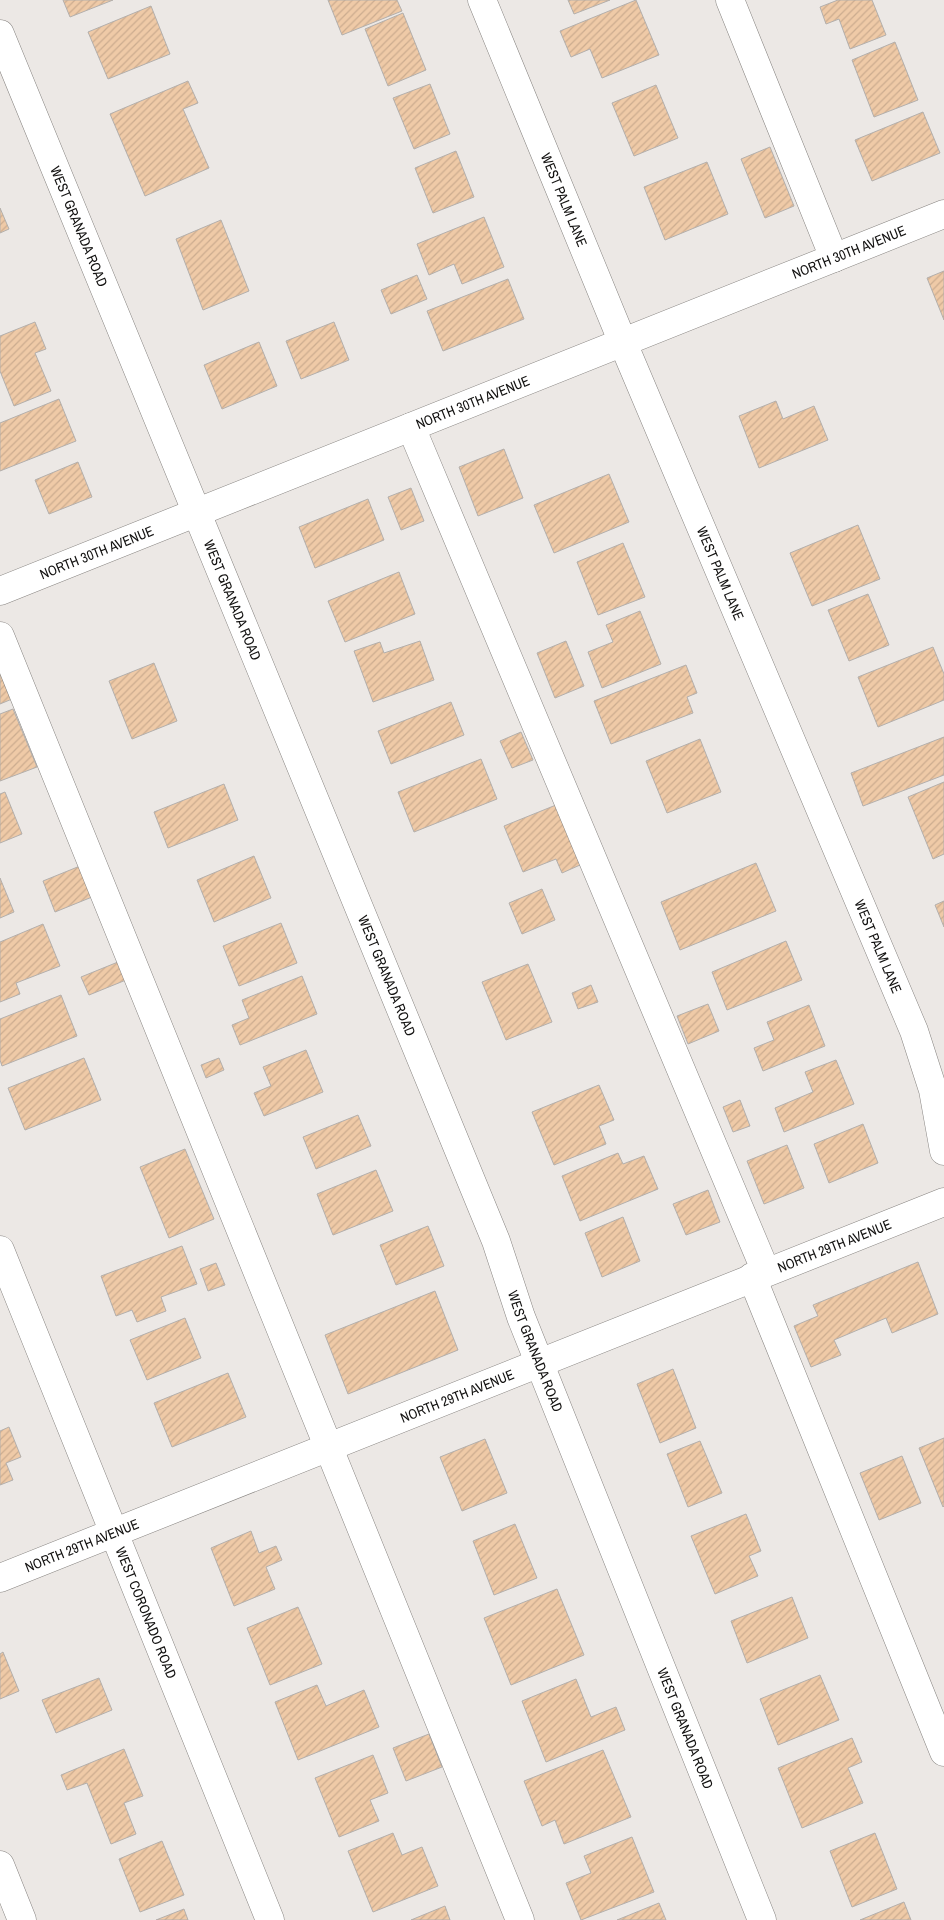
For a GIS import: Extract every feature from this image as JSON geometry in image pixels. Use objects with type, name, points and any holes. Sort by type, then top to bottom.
[{"type":"street","name":"WEST PALM LANE","points":[[482,0],[623,343],[914,1031],[933,1090],[944,1151]]},
{"type":"street","points":[[730,0],[834,258]]},
{"type":"street","name":"WEST GRANADA ROAD","points":[[0,34],[496,1241],[521,1318],[762,1920]]},
{"type":"street","name":"NORTH 30TH AVENUE","points":[[0,591],[944,214]]},
{"type":"street","points":[[411,427],[759,1274],[944,1752]]},
{"type":"street","points":[[0,636],[520,1920]]},
{"type":"street","name":"NORTH 29TH AVENUE","points":[[0,1578],[759,1274],[944,1202]]},
{"type":"street","name":"WEST CORONADO ROAD","points":[[0,1250],[270,1920]]},
{"type":"street","points":[[0,1865],[22,1920]]},
{"type":"building","points":[[63,0],[113,0],[70,17]]},
{"type":"building","points":[[328,0],[397,0],[402,11],[342,35]]},
{"type":"building","points":[[568,0],[610,0],[574,14]]},
{"type":"building","points":[[636,0],[659,55],[602,78],[590,49],[571,57],[560,31]]},
{"type":"building","points":[[838,0],[872,0],[886,35],[850,49],[839,19],[826,24],[820,7]]},
{"type":"building","points":[[151,6],[170,54],[108,79],[88,32]]},
{"type":"building","points":[[403,13],[426,70],[388,86],[365,29]]},
{"type":"building","points":[[895,42],[918,100],[874,117],[852,60]]},
{"type":"building","points":[[188,81],[198,103],[183,109],[209,168],[145,196],[110,114]]},
{"type":"building","points":[[430,84],[450,134],[414,149],[393,98]]},
{"type":"building","points":[[656,85],[678,138],[634,156],[612,103]]},
{"type":"building","points":[[923,112],[940,153],[872,181],[855,140]]},
{"type":"building","points":[[770,147],[794,206],[765,218],[741,159]]},
{"type":"building","points":[[456,151],[474,197],[433,213],[415,168]]},
{"type":"building","points":[[707,162],[728,214],[665,240],[644,187]]},
{"type":"building","points":[[0,208],[9,229],[0,233]]},
{"type":"building","points":[[484,217],[504,267],[462,284],[454,264],[429,275],[417,244]]},
{"type":"building","points":[[221,220],[249,291],[203,310],[176,239]]},
{"type":"building","points":[[944,271],[944,320],[927,278]]},
{"type":"building","points":[[417,275],[427,299],[391,314],[381,290]]},
{"type":"building","points":[[508,279],[524,319],[443,351],[427,311]]},
{"type":"building","points":[[35,322],[46,349],[35,353],[51,391],[14,406],[0,371],[0,336]]},
{"type":"building","points":[[334,322],[349,360],[301,379],[286,341]]},
{"type":"building","points":[[259,342],[277,386],[222,409],[204,365]]},
{"type":"building","points":[[59,399],[76,441],[0,471],[0,423]]},
{"type":"building","points":[[776,401],[783,419],[814,406],[828,440],[759,468],[739,416]]},
{"type":"building","points":[[504,449],[523,498],[478,516],[459,467]]},
{"type":"building","points":[[78,462],[92,497],[49,514],[35,480]]},
{"type":"building","points":[[609,474],[629,522],[554,553],[534,505]]},
{"type":"building","points":[[411,488],[424,521],[401,530],[388,497]]},
{"type":"building","points":[[368,499],[384,540],[315,568],[299,527]]},
{"type":"building","points":[[858,525],[880,579],[812,606],[790,553]]},
{"type":"building","points":[[623,543],[645,597],[598,615],[577,562]]},
{"type":"building","points":[[399,572],[415,614],[345,642],[328,601]]},
{"type":"building","points":[[868,594],[889,645],[849,661],[828,610]]},
{"type":"building","points":[[640,611],[661,664],[602,688],[588,652],[613,642],[606,625]]},
{"type":"building","points":[[420,641],[434,680],[373,702],[354,651],[380,642],[384,653]]},
{"type":"building","points":[[566,641],[584,686],[555,698],[537,653]]},
{"type":"building","points":[[933,647],[944,674],[944,700],[878,727],[858,677]]},
{"type":"building","points":[[154,663],[177,721],[132,739],[109,681]]},
{"type":"building","points":[[686,665],[697,693],[687,697],[693,713],[611,744],[594,701]]},
{"type":"building","points":[[0,669],[12,699],[0,704]]},
{"type":"building","points":[[451,702],[464,735],[391,764],[378,731]]},
{"type":"building","points":[[13,709],[37,767],[0,781],[0,714]]},
{"type":"building","points":[[521,732],[533,760],[512,768],[500,741]]},
{"type":"building","points":[[944,737],[944,775],[863,806],[851,773]]},
{"type":"building","points":[[700,739],[721,792],[667,813],[646,761]]},
{"type":"building","points":[[481,759],[497,799],[414,832],[398,792]]},
{"type":"building","points":[[944,782],[944,854],[933,859],[908,797]]},
{"type":"building","points":[[224,784],[238,820],[168,848],[154,812]]},
{"type":"building","points":[[5,792],[22,834],[0,843],[0,794]]},
{"type":"building","points":[[556,805],[580,865],[562,873],[556,859],[523,872],[504,826]]},
{"type":"building","points":[[254,856],[271,898],[214,922],[197,880]]},
{"type":"building","points":[[756,863],[776,911],[680,950],[661,902]]},
{"type":"building","points":[[80,866],[92,897],[55,912],[43,881]]},
{"type":"building","points":[[0,878],[14,912],[0,918]]},
{"type":"building","points":[[542,889],[555,920],[522,934],[509,903]]},
{"type":"building","points":[[944,901],[944,927],[935,905]]},
{"type":"building","points":[[281,923],[297,963],[239,986],[223,946]]},
{"type":"building","points":[[43,924],[60,966],[16,983],[20,994],[0,1002],[0,942]]},
{"type":"building","points":[[786,941],[802,980],[727,1010],[712,972]]},
{"type":"building","points":[[118,962],[126,980],[89,995],[81,977]]},
{"type":"building","points":[[528,964],[552,1022],[506,1040],[482,982]]},
{"type":"building","points":[[302,976],[317,1014],[240,1045],[232,1025],[249,1018],[242,1000]]},
{"type":"building","points":[[591,985],[598,1002],[578,1009],[572,993]]},
{"type":"building","points":[[61,995],[77,1036],[2,1066],[0,1060],[0,1019]]},
{"type":"building","points":[[708,1004],[719,1031],[688,1044],[677,1016]]},
{"type":"building","points":[[809,1005],[825,1046],[763,1071],[754,1048],[774,1040],[767,1022]]},
{"type":"building","points":[[306,1050],[323,1092],[264,1116],[254,1093],[271,1086],[263,1067]]},
{"type":"building","points":[[84,1058],[101,1100],[25,1130],[8,1088]]},
{"type":"building","points":[[219,1058],[224,1070],[206,1078],[201,1065]]},
{"type":"building","points":[[836,1060],[854,1104],[784,1132],[775,1108],[813,1092],[805,1072]]},
{"type":"building","points":[[599,1085],[614,1120],[599,1126],[606,1144],[554,1165],[532,1112]]},
{"type":"building","points":[[740,1100],[750,1126],[733,1132],[723,1107]]},
{"type":"building","points":[[358,1115],[371,1146],[316,1169],[303,1137]]},
{"type":"building","points":[[863,1124],[878,1163],[829,1183],[814,1144]]},
{"type":"building","points":[[787,1145],[804,1188],[764,1204],[747,1161]]},
{"type":"building","points":[[185,1149],[214,1219],[169,1238],[140,1167]]},
{"type":"building","points":[[618,1153],[623,1164],[644,1156],[658,1189],[580,1221],[562,1176]]},
{"type":"building","points":[[376,1170],[393,1211],[333,1235],[317,1194]]},
{"type":"building","points":[[708,1190],[720,1222],[686,1235],[673,1204]]},
{"type":"building","points":[[623,1217],[640,1261],[602,1277],[585,1233]]},
{"type":"building","points":[[428,1226],[444,1266],[396,1285],[380,1245]]},
{"type":"building","points":[[182,1246],[197,1284],[161,1297],[166,1311],[137,1322],[132,1310],[116,1316],[101,1276]]},
{"type":"building","points":[[918,1262],[938,1314],[892,1333],[886,1318],[834,1340],[841,1355],[811,1367],[794,1326],[818,1316],[813,1305]]},
{"type":"building","points":[[216,1263],[225,1285],[208,1291],[200,1269]]},
{"type":"building","points":[[435,1291],[458,1350],[348,1394],[325,1335]]},
{"type":"building","points":[[185,1318],[201,1358],[147,1380],[130,1340]]},
{"type":"building","points":[[673,1369],[696,1428],[660,1443],[637,1384]]},
{"type":"building","points":[[228,1373],[246,1417],[172,1447],[154,1403]]},
{"type":"building","points":[[9,1427],[21,1457],[6,1463],[13,1480],[0,1485],[0,1431]]},
{"type":"building","points":[[944,1438],[944,1506],[943,1507],[919,1448]]},
{"type":"building","points":[[485,1439],[507,1493],[462,1511],[440,1457]]},
{"type":"building","points":[[700,1441],[722,1493],[688,1507],[667,1454]]},
{"type":"building","points":[[902,1456],[921,1503],[879,1520],[860,1473]]},
{"type":"building","points":[[746,1514],[761,1551],[749,1556],[758,1576],[715,1594],[691,1536]]},
{"type":"building","points":[[515,1524],[537,1578],[494,1595],[473,1541]]},
{"type":"building","points":[[251,1531],[259,1553],[276,1546],[282,1560],[266,1567],[275,1589],[234,1606],[211,1548]]},
{"type":"building","points":[[557,1589],[584,1655],[511,1685],[484,1618]]},
{"type":"building","points":[[792,1597],[808,1638],[747,1663],[731,1621]]},
{"type":"building","points":[[298,1607],[322,1664],[270,1685],[247,1628]]},
{"type":"building","points":[[3,1652],[19,1691],[0,1699],[0,1654]]},
{"type":"building","points":[[820,1675],[839,1720],[778,1745],[760,1699]]},
{"type":"building","points":[[99,1678],[112,1710],[56,1733],[42,1700]]},
{"type":"building","points":[[576,1679],[591,1717],[616,1707],[625,1730],[546,1762],[522,1701]]},
{"type":"building","points":[[317,1685],[326,1706],[364,1690],[379,1727],[298,1760],[275,1702]]},
{"type":"building","points":[[429,1734],[442,1767],[406,1781],[393,1748]]},
{"type":"building","points":[[852,1738],[862,1762],[848,1768],[863,1803],[802,1828],[778,1768]]},
{"type":"building","points":[[124,1749],[143,1796],[124,1803],[136,1834],[111,1844],[87,1783],[67,1790],[61,1775]]},
{"type":"building","points":[[603,1750],[631,1817],[564,1844],[555,1820],[542,1826],[524,1781]]},
{"type":"building","points":[[373,1755],[388,1793],[370,1800],[379,1821],[339,1837],[315,1778]]},
{"type":"building","points":[[393,1833],[402,1855],[422,1847],[438,1886],[373,1912],[348,1851]]},
{"type":"building","points":[[875,1833],[897,1889],[852,1907],[830,1851]]},
{"type":"building","points":[[632,1837],[654,1892],[581,1920],[566,1883],[591,1873],[584,1856]]},
{"type":"building","points":[[162,1841],[184,1895],[140,1912],[119,1859]]},
{"type":"building","points":[[904,1902],[911,1920],[860,1920]]},
{"type":"building","points":[[659,1903],[666,1920],[617,1920]]},
{"type":"building","points":[[445,1906],[450,1920],[411,1920]]},
{"type":"building","points":[[184,1909],[188,1920],[156,1920]]}]
